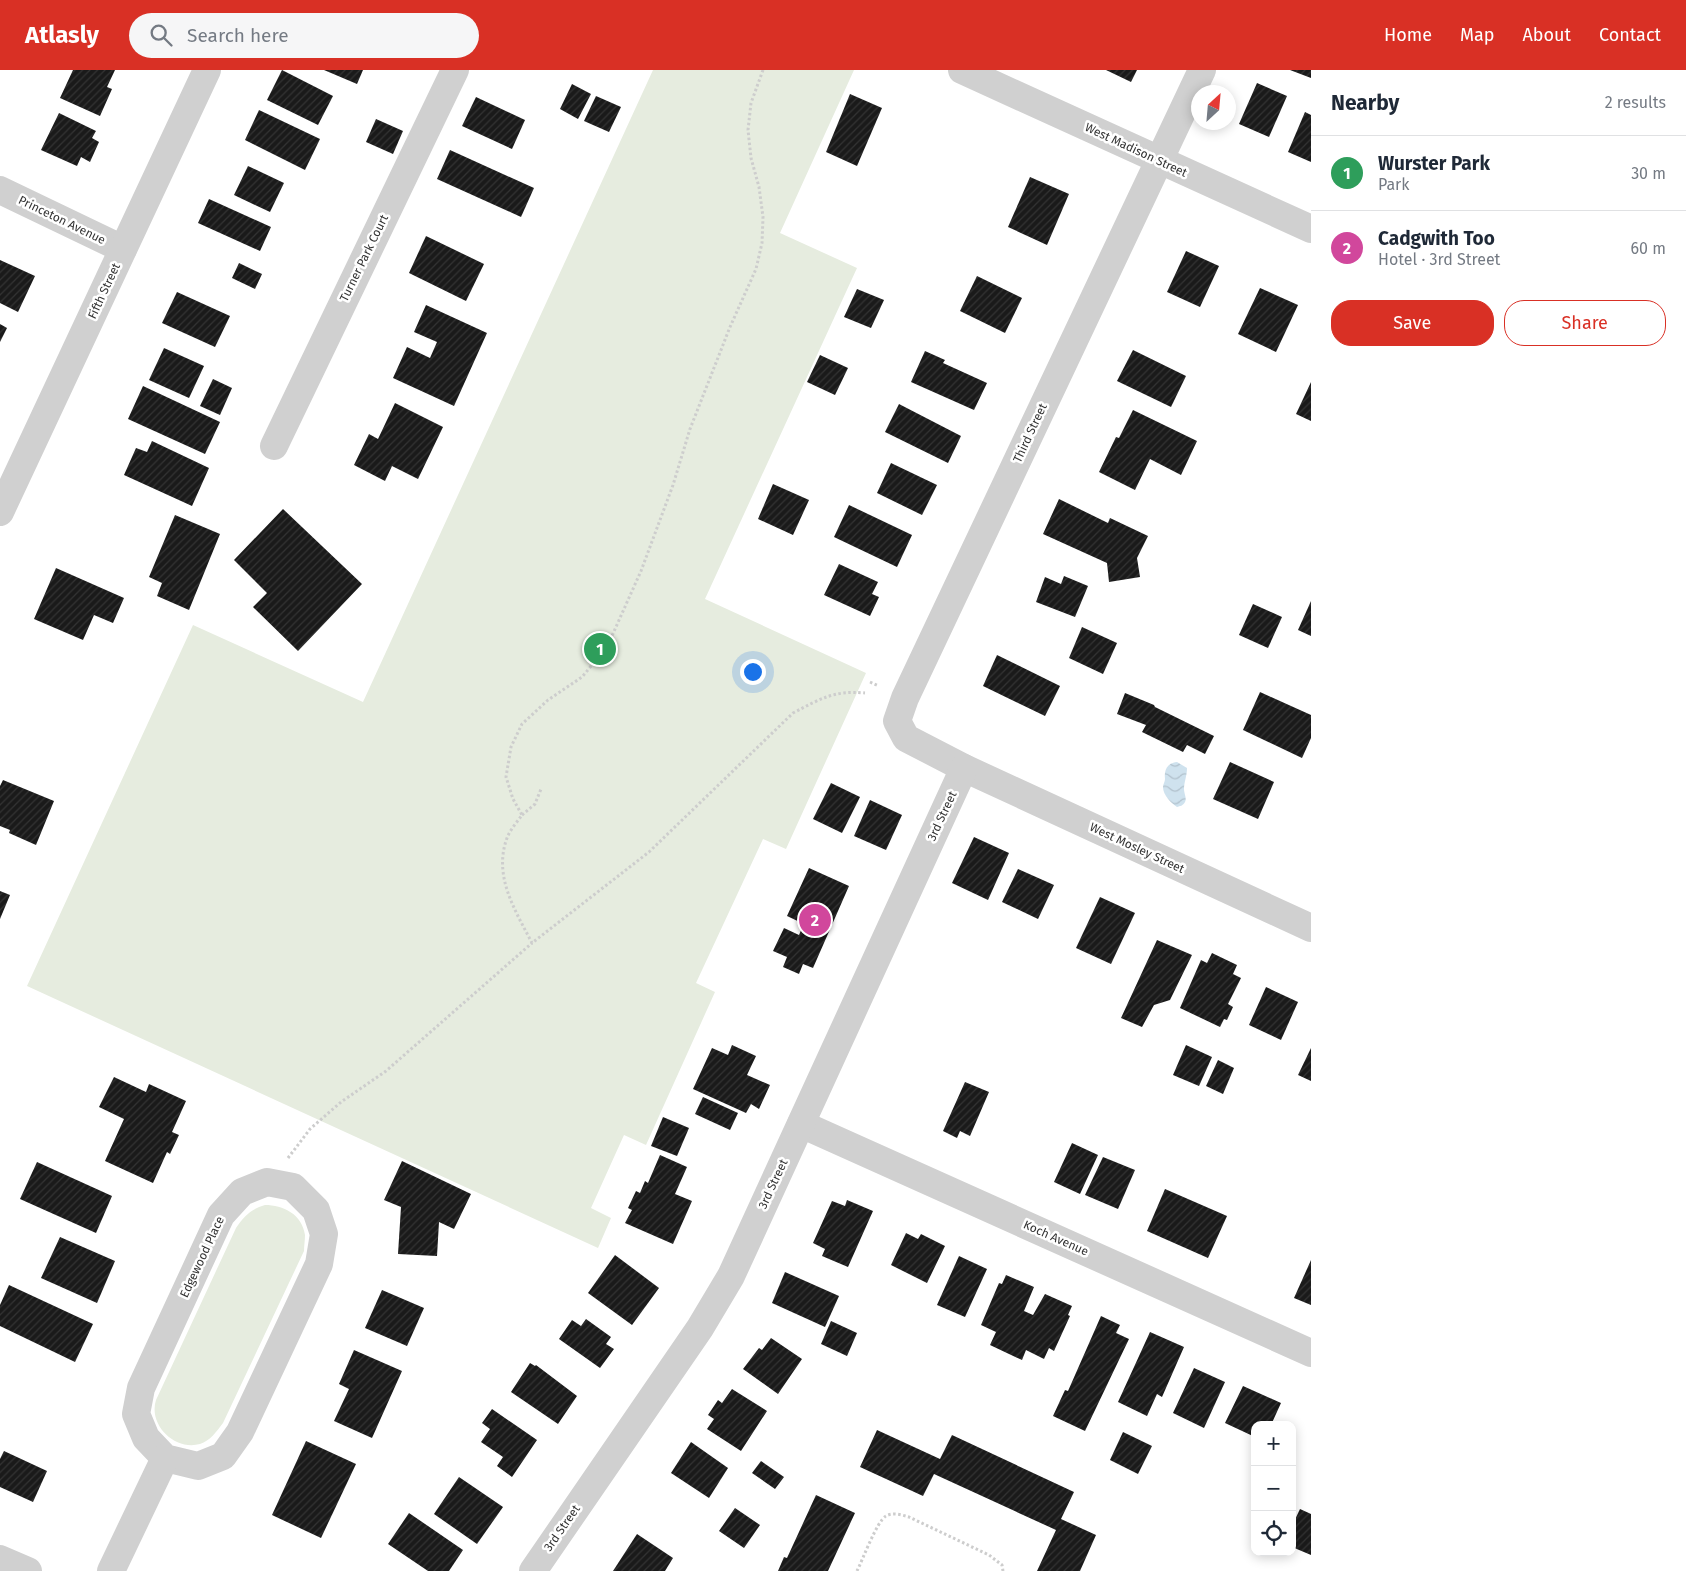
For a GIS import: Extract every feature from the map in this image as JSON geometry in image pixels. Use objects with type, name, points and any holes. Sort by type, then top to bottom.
[{"type":"street","name":"Fifth Street","points":[[0,512],[208,70]]},
{"type":"street","name":"Turner Park Court","points":[[274,446],[455,70]]},
{"type":"street","name":"West Madison Street","points":[[962,70],[1311,230]]},
{"type":"street","name":"Third Street","points":[[964,768],[906,738],[897,721],[905,698],[1202,70]]},
{"type":"street","name":"Princeton Avenue","points":[[0,190],[124,250]]},
{"type":"street","name":"West Mosley Street","points":[[964,768],[1308,918]]},
{"type":"street","name":"3rd Street","points":[[533,1571],[705,1320],[731,1276],[964,768]]},
{"type":"street","name":"Koch Avenue","points":[[801,1124],[1311,1353]]},
{"type":"street","name":"Edgewood Place","points":[[165,1458],[146,1438],[136,1414],[141,1388],[220,1214],[242,1192],[267,1182],[280,1184]]},
{"type":"street","points":[[111,1571],[165,1458],[198,1466],[223,1456],[240,1432],[319,1264],[324,1234],[316,1210],[292,1187],[280,1184]]},
{"type":"street","points":[[0,1560],[28,1571]]},
{"type":"path","points":[[758,70],[761,75]]},
{"type":"path","points":[[522,815],[513,799],[506,777],[511,747],[522,724],[548,700],[582,677],[607,647],[641,571],[673,486],[690,429],[730,327],[756,269],[762,243],[763,217],[760,187],[751,158],[748,130],[750,102],[763,70]]},
{"type":"path","points":[[280,1184],[283,1168],[292,1152],[310,1129],[341,1102],[386,1071],[532,943],[649,852],[793,712],[822,698],[847,691],[865,693]]},
{"type":"path","points":[[532,943],[512,904],[505,885],[502,862],[507,837],[522,815],[535,804],[541,789]]},
{"type":"path","points":[[857,1571],[878,1526],[886,1516],[898,1514],[909,1517],[989,1555],[1002,1565],[1003,1571]]},
{"type":"shaded area","points":[[653,70],[854,70],[780,233],[857,268],[705,599],[866,673],[786,849],[763,839],[696,983],[715,992],[646,1145],[624,1135],[591,1208],[611,1218],[598,1248],[27,986],[193,625],[363,702]]},
{"type":"shaded area","points":[[265,1205],[285,1209],[296,1216],[305,1235],[304,1251],[223,1423],[204,1443],[181,1444],[173,1440],[160,1427],[156,1418],[156,1400],[236,1228],[248,1214]]},
{"type":"water","points":[[1177,762],[1187,768],[1184,789],[1186,800],[1177,807],[1166,796],[1163,787],[1167,768]]},
{"type":"building","points":[[73,70],[115,70],[107,87],[112,89],[100,116],[60,98]]},
{"type":"building","points":[[282,70],[333,96],[318,125],[267,100]]},
{"type":"building","points":[[324,70],[363,70],[357,84]]},
{"type":"building","points":[[1106,70],[1137,70],[1131,82]]},
{"type":"building","points":[[1290,70],[1311,70],[1311,78]]},
{"type":"building","points":[[1257,83],[1287,96],[1269,137],[1239,124]]},
{"type":"building","points":[[572,84],[591,94],[578,119],[560,109]]},
{"type":"building","points":[[850,94],[882,108],[857,166],[826,152]]},
{"type":"building","points":[[596,96],[621,107],[609,132],[584,121]]},
{"type":"building","points":[[476,97],[525,120],[512,149],[462,126]]},
{"type":"building","points":[[259,110],[320,139],[305,170],[245,140]]},
{"type":"building","points":[[1305,112],[1311,115],[1311,162],[1288,152]]},
{"type":"building","points":[[59,113],[96,131],[92,138],[99,142],[90,162],[81,157],[77,166],[41,150]]},
{"type":"building","points":[[376,119],[403,131],[393,154],[366,142]]},
{"type":"building","points":[[450,150],[534,188],[521,217],[437,179]]},
{"type":"building","points":[[248,166],[284,183],[270,212],[234,195]]},
{"type":"building","points":[[1030,177],[1069,194],[1047,245],[1008,227]]},
{"type":"building","points":[[209,199],[271,227],[260,251],[198,223]]},
{"type":"building","points":[[426,236],[484,264],[466,301],[409,273]]},
{"type":"building","points":[[1186,251],[1219,266],[1200,307],[1167,292]]},
{"type":"building","points":[[0,260],[35,276],[18,312],[0,303]]},
{"type":"building","points":[[239,263],[262,274],[255,289],[232,278]]},
{"type":"building","points":[[977,276],[1022,298],[1005,333],[960,311]]},
{"type":"building","points":[[1260,288],[1298,305],[1276,352],[1238,334]]},
{"type":"building","points":[[857,289],[884,300],[871,328],[844,317]]},
{"type":"building","points":[[177,292],[230,316],[215,347],[162,323]]},
{"type":"building","points":[[426,305],[487,333],[454,406],[393,378],[407,347],[430,358],[437,342],[414,332]]},
{"type":"building","points":[[0,324],[7,328],[0,342]]},
{"type":"building","points":[[164,348],[204,366],[189,398],[149,380]]},
{"type":"building","points":[[1133,350],[1186,376],[1171,407],[1117,381]]},
{"type":"building","points":[[925,351],[945,360],[943,363],[987,383],[974,410],[911,382]]},
{"type":"building","points":[[820,355],[848,368],[835,395],[807,382]]},
{"type":"building","points":[[213,379],[232,388],[220,415],[200,406]]},
{"type":"building","points":[[1311,382],[1311,421],[1296,414]]},
{"type":"building","points":[[143,386],[220,422],[205,454],[128,419]]},
{"type":"building","points":[[395,403],[443,427],[418,479],[392,466],[385,481],[354,465],[369,434],[378,439]]},
{"type":"building","points":[[899,404],[961,436],[948,463],[885,432]]},
{"type":"building","points":[[1133,410],[1197,441],[1181,475],[1150,459],[1135,490],[1099,472],[1116,437],[1119,438]]},
{"type":"building","points":[[152,441],[209,468],[192,506],[124,475],[136,448],[147,452]]},
{"type":"building","points":[[891,463],[937,485],[922,515],[877,493]]},
{"type":"building","points":[[773,484],[809,500],[793,535],[758,519]]},
{"type":"building","points":[[1059,499],[1108,523],[1110,518],[1148,536],[1137,558],[1140,577],[1109,582],[1107,563],[1043,534]]},
{"type":"building","points":[[849,505],[912,535],[897,567],[834,537]]},
{"type":"building","points":[[283,509],[362,584],[298,651],[253,607],[267,593],[234,560]]},
{"type":"building","points":[[175,515],[220,534],[189,610],[157,596],[162,583],[149,577]]},
{"type":"building","points":[[839,564],[878,582],[872,594],[879,597],[870,616],[824,595]]},
{"type":"building","points":[[56,568],[124,598],[113,623],[94,615],[83,640],[34,619]]},
{"type":"building","points":[[1064,576],[1088,586],[1075,617],[1036,602],[1045,577],[1061,584]]},
{"type":"building","points":[[1311,601],[1311,636],[1298,630]]},
{"type":"building","points":[[1253,604],[1282,617],[1268,648],[1239,635]]},
{"type":"building","points":[[1082,627],[1117,643],[1103,674],[1069,658]]},
{"type":"building","points":[[997,655],[1060,686],[1045,716],[983,686]]},
{"type":"building","points":[[1260,692],[1311,715],[1311,738],[1302,758],[1243,730]]},
{"type":"building","points":[[1125,693],[1154,705],[1214,736],[1205,754],[1187,745],[1183,752],[1142,732],[1146,725],[1117,714]]},
{"type":"building","points":[[1230,762],[1274,782],[1258,819],[1213,799]]},
{"type":"building","points":[[3,780],[54,801],[36,845],[9,833],[10,830],[0,826],[0,786]]},
{"type":"building","points":[[831,783],[860,797],[842,833],[813,819]]},
{"type":"building","points":[[870,800],[902,815],[886,850],[854,836]]},
{"type":"building","points":[[974,837],[1009,853],[988,900],[952,883]]},
{"type":"building","points":[[809,868],[849,886],[813,968],[803,964],[799,974],[783,967],[787,957],[773,951],[784,928],[799,935],[804,924],[787,916]]},
{"type":"building","points":[[1018,869],[1054,885],[1038,919],[1002,902]]},
{"type":"building","points":[[0,891],[10,895],[0,919]]},
{"type":"building","points":[[1100,897],[1135,913],[1111,964],[1076,948]]},
{"type":"building","points":[[1157,940],[1192,955],[1170,1000],[1154,1005],[1142,1027],[1121,1018]]},
{"type":"building","points":[[1212,953],[1237,965],[1233,974],[1241,978],[1228,1004],[1233,1007],[1227,1020],[1224,1019],[1220,1027],[1180,1008],[1201,960],[1207,963]]},
{"type":"building","points":[[1266,987],[1298,1002],[1281,1040],[1249,1025]]},
{"type":"building","points":[[732,1045],[756,1056],[747,1075],[770,1085],[759,1109],[751,1104],[746,1113],[693,1089],[712,1048],[728,1055]]},
{"type":"building","points":[[1186,1045],[1212,1057],[1199,1086],[1173,1075]]},
{"type":"building","points":[[1311,1048],[1311,1081],[1298,1075]]},
{"type":"building","points":[[1218,1060],[1234,1068],[1223,1094],[1206,1086]]},
{"type":"building","points":[[114,1077],[146,1092],[149,1084],[186,1101],[172,1132],[179,1135],[170,1154],[167,1152],[153,1183],[105,1161],[124,1119],[99,1107]]},
{"type":"building","points":[[965,1082],[989,1092],[970,1136],[960,1131],[957,1138],[943,1131]]},
{"type":"building","points":[[703,1097],[738,1113],[730,1130],[695,1114]]},
{"type":"building","points":[[663,1117],[689,1128],[677,1156],[651,1146]]},
{"type":"building","points":[[1072,1143],[1098,1155],[1080,1194],[1054,1182]]},
{"type":"building","points":[[660,1155],[687,1167],[675,1194],[692,1201],[673,1244],[625,1223],[632,1210],[628,1208],[636,1191],[640,1193],[645,1181],[648,1183]]},
{"type":"building","points":[[1103,1157],[1135,1170],[1118,1209],[1085,1195]]},
{"type":"building","points":[[402,1161],[471,1194],[454,1229],[439,1222],[437,1256],[398,1254],[401,1207],[384,1200]]},
{"type":"building","points":[[37,1162],[112,1196],[96,1233],[20,1199]]},
{"type":"building","points":[[1165,1189],[1227,1216],[1208,1258],[1147,1231]]},
{"type":"building","points":[[847,1200],[873,1211],[848,1267],[822,1256],[825,1249],[813,1243],[832,1201],[845,1206]]},
{"type":"building","points":[[906,1233],[918,1239],[921,1234],[945,1246],[927,1283],[891,1265]]},
{"type":"building","points":[[60,1237],[115,1261],[97,1303],[41,1278]]},
{"type":"building","points":[[615,1255],[659,1288],[632,1325],[588,1293]]},
{"type":"building","points":[[959,1256],[987,1269],[965,1317],[937,1305]]},
{"type":"building","points":[[1311,1260],[1311,1305],[1294,1298]]},
{"type":"building","points":[[785,1272],[839,1296],[825,1327],[772,1303]]},
{"type":"building","points":[[1006,1275],[1034,1287],[1024,1311],[1033,1315],[1045,1294],[1072,1306],[1068,1315],[1070,1316],[1054,1351],[1049,1348],[1044,1359],[1026,1350],[1022,1360],[990,1345],[996,1332],[981,1325],[999,1283],[1002,1284]]},
{"type":"building","points":[[9,1285],[93,1324],[75,1362],[0,1326],[0,1305]]},
{"type":"building","points":[[382,1290],[424,1308],[407,1346],[365,1328]]},
{"type":"building","points":[[1101,1316],[1120,1325],[1116,1333],[1129,1339],[1085,1431],[1053,1416],[1065,1390],[1068,1391]]},
{"type":"building","points":[[586,1319],[611,1337],[606,1344],[614,1349],[600,1368],[559,1339],[572,1320],[581,1326]]},
{"type":"building","points":[[831,1321],[857,1333],[847,1356],[821,1344]]},
{"type":"building","points":[[1150,1332],[1184,1347],[1162,1397],[1157,1394],[1147,1416],[1118,1402]]},
{"type":"building","points":[[771,1338],[802,1359],[778,1394],[743,1369],[759,1348],[762,1350]]},
{"type":"building","points":[[354,1350],[402,1371],[372,1438],[334,1421],[349,1389],[339,1384]]},
{"type":"building","points":[[530,1363],[536,1365],[577,1396],[558,1424],[511,1392]]},
{"type":"building","points":[[1194,1368],[1225,1382],[1204,1428],[1173,1413]]},
{"type":"building","points":[[1243,1386],[1281,1403],[1273,1421],[1251,1421],[1251,1435],[1225,1423]]},
{"type":"building","points":[[732,1389],[767,1411],[741,1451],[707,1429],[714,1419],[708,1415],[718,1400],[722,1403]]},
{"type":"building","points":[[492,1409],[537,1440],[512,1477],[497,1466],[503,1457],[481,1442],[490,1429],[482,1423]]},
{"type":"building","points":[[877,1430],[940,1459],[952,1435],[1074,1492],[1061,1519],[1096,1535],[1080,1571],[1037,1571],[1056,1530],[934,1474],[923,1496],[860,1467]]},
{"type":"building","points":[[1123,1432],[1152,1446],[1138,1474],[1110,1460]]},
{"type":"building","points":[[306,1441],[356,1464],[321,1538],[272,1515]]},
{"type":"building","points":[[691,1442],[728,1468],[709,1498],[671,1473]]},
{"type":"building","points":[[4,1451],[47,1471],[33,1502],[0,1487],[0,1459]]},
{"type":"building","points":[[761,1461],[784,1477],[775,1489],[752,1473]]},
{"type":"building","points":[[459,1477],[503,1507],[477,1544],[434,1514]]},
{"type":"building","points":[[816,1495],[855,1513],[828,1571],[778,1571],[784,1557],[787,1558]]},
{"type":"building","points":[[735,1508],[760,1525],[744,1548],[719,1531]]},
{"type":"building","points":[[1300,1509],[1311,1514],[1311,1555],[1296,1549],[1296,1518]]},
{"type":"building","points":[[409,1513],[463,1550],[449,1571],[428,1571],[388,1544]]},
{"type":"building","points":[[637,1534],[673,1558],[665,1571],[613,1571]]},
{"type":"place","name":"Wurster Park","points":[[600,649]]},
{"type":"place","name":"Cadgwith Too","points":[[815,920]]}]
